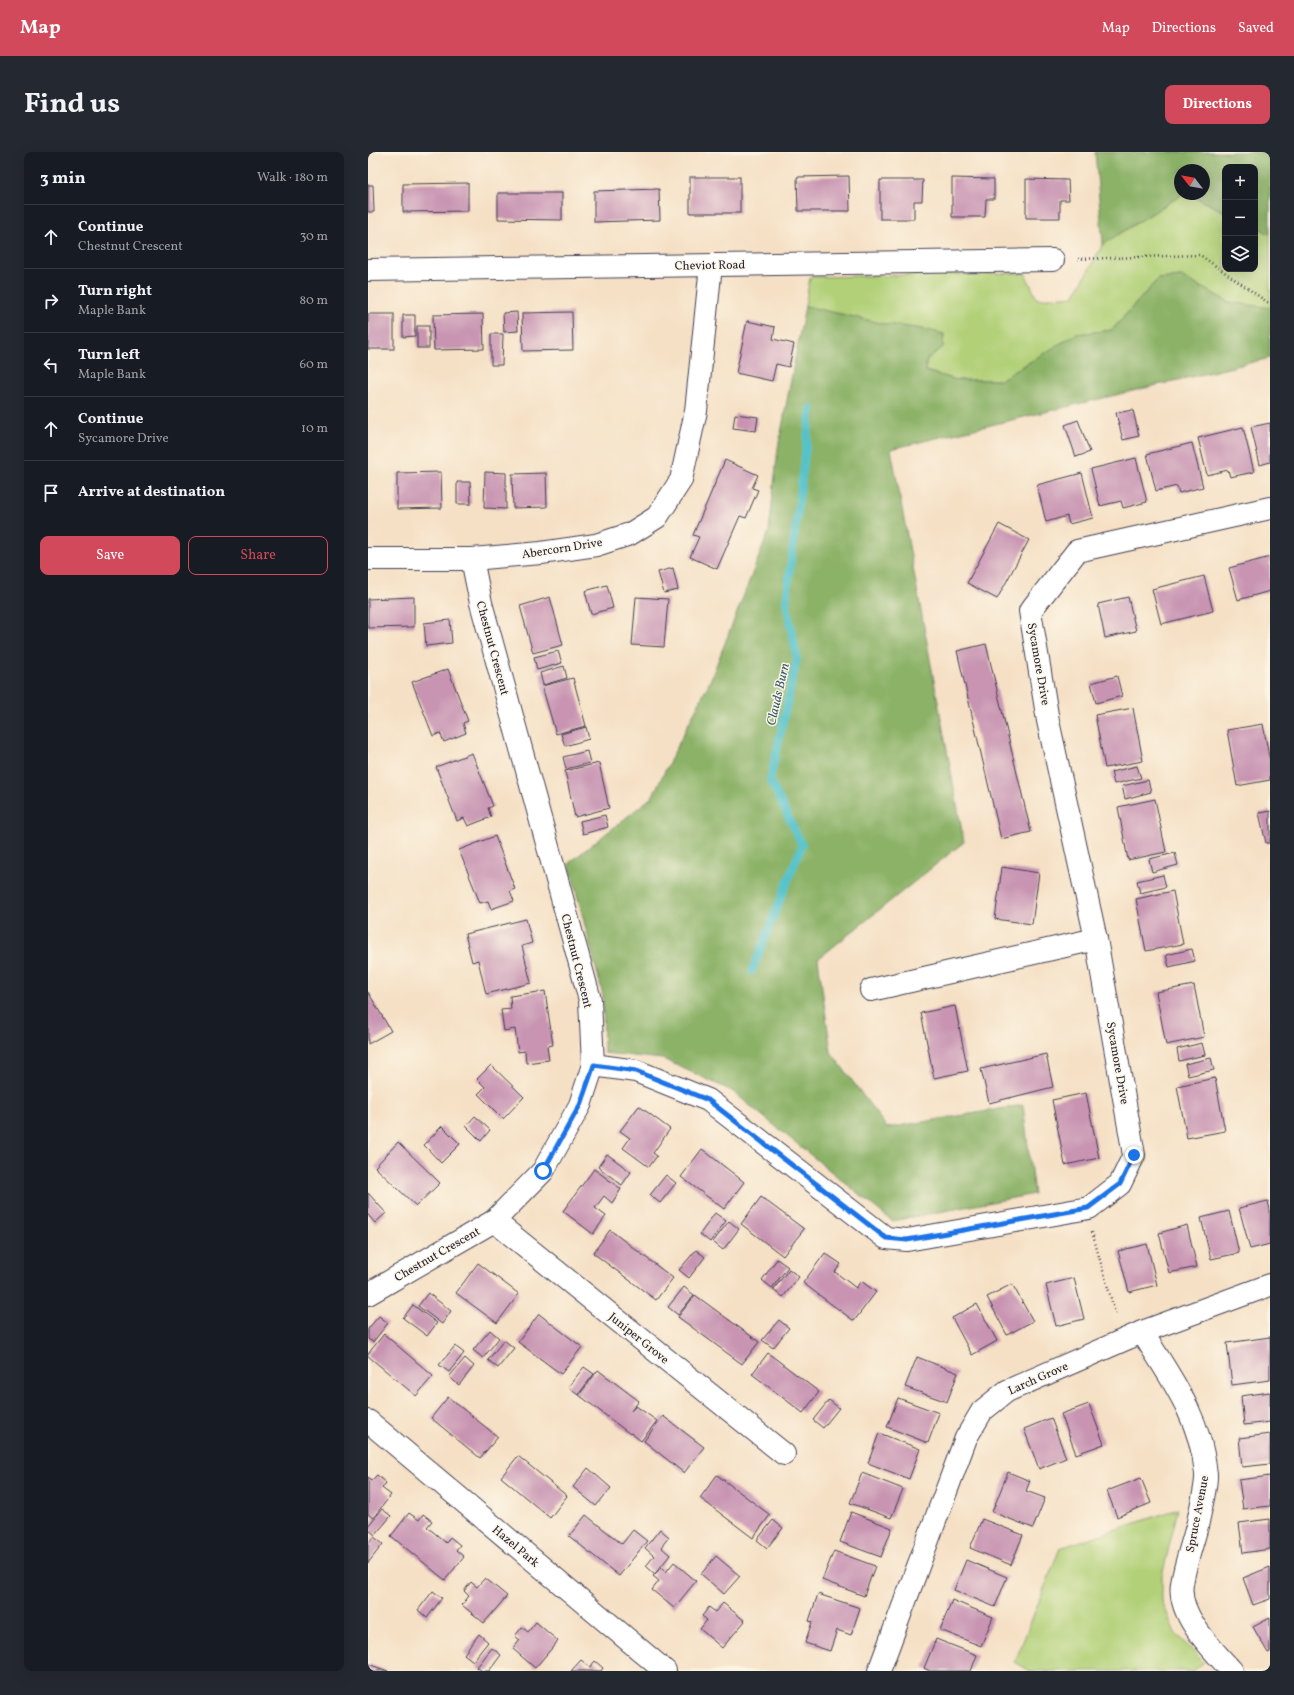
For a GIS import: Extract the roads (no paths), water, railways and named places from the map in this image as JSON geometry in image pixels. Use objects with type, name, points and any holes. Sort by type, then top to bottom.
[{"type":"street","name":"Cheviot Road","points":[[368,270],[1053,260]]},
{"type":"street","name":"Abercorn Drive","points":[[368,559],[472,559],[541,553],[596,545],[630,534],[657,517],[682,480],[696,411],[712,265]]},
{"type":"street","name":"Sycamore Drive","points":[[594,1065],[636,1071],[708,1100],[886,1238],[907,1240],[1088,1208],[1120,1184],[1134,1155],[1096,939],[1048,721],[1030,611],[1077,551],[1270,508]]},
{"type":"street","name":"Chestnut Crescent","points":[[368,1294],[494,1221],[543,1171],[580,1105],[594,1065],[590,1000],[483,611],[472,559]]},
{"type":"street","points":[[871,990],[1096,939]]},
{"type":"street","name":"Juniper Grove","points":[[494,1221],[784,1454]]},
{"type":"street","name":"Larch Grove","points":[[879,1671],[966,1438],[982,1411],[1006,1391],[1133,1336],[1270,1286]]},
{"type":"street","name":"Spruce Avenue","points":[[1133,1336],[1186,1403],[1201,1441],[1207,1476],[1199,1518],[1182,1586],[1184,1607],[1193,1624],[1213,1650],[1232,1671]]},
{"type":"street","name":"Hazel Park","points":[[368,1421],[665,1671]]},
{"type":"waterway","name":"Clauds Burn","points":[[752,971],[802,845],[770,780],[797,659],[786,601],[811,408]]}]
